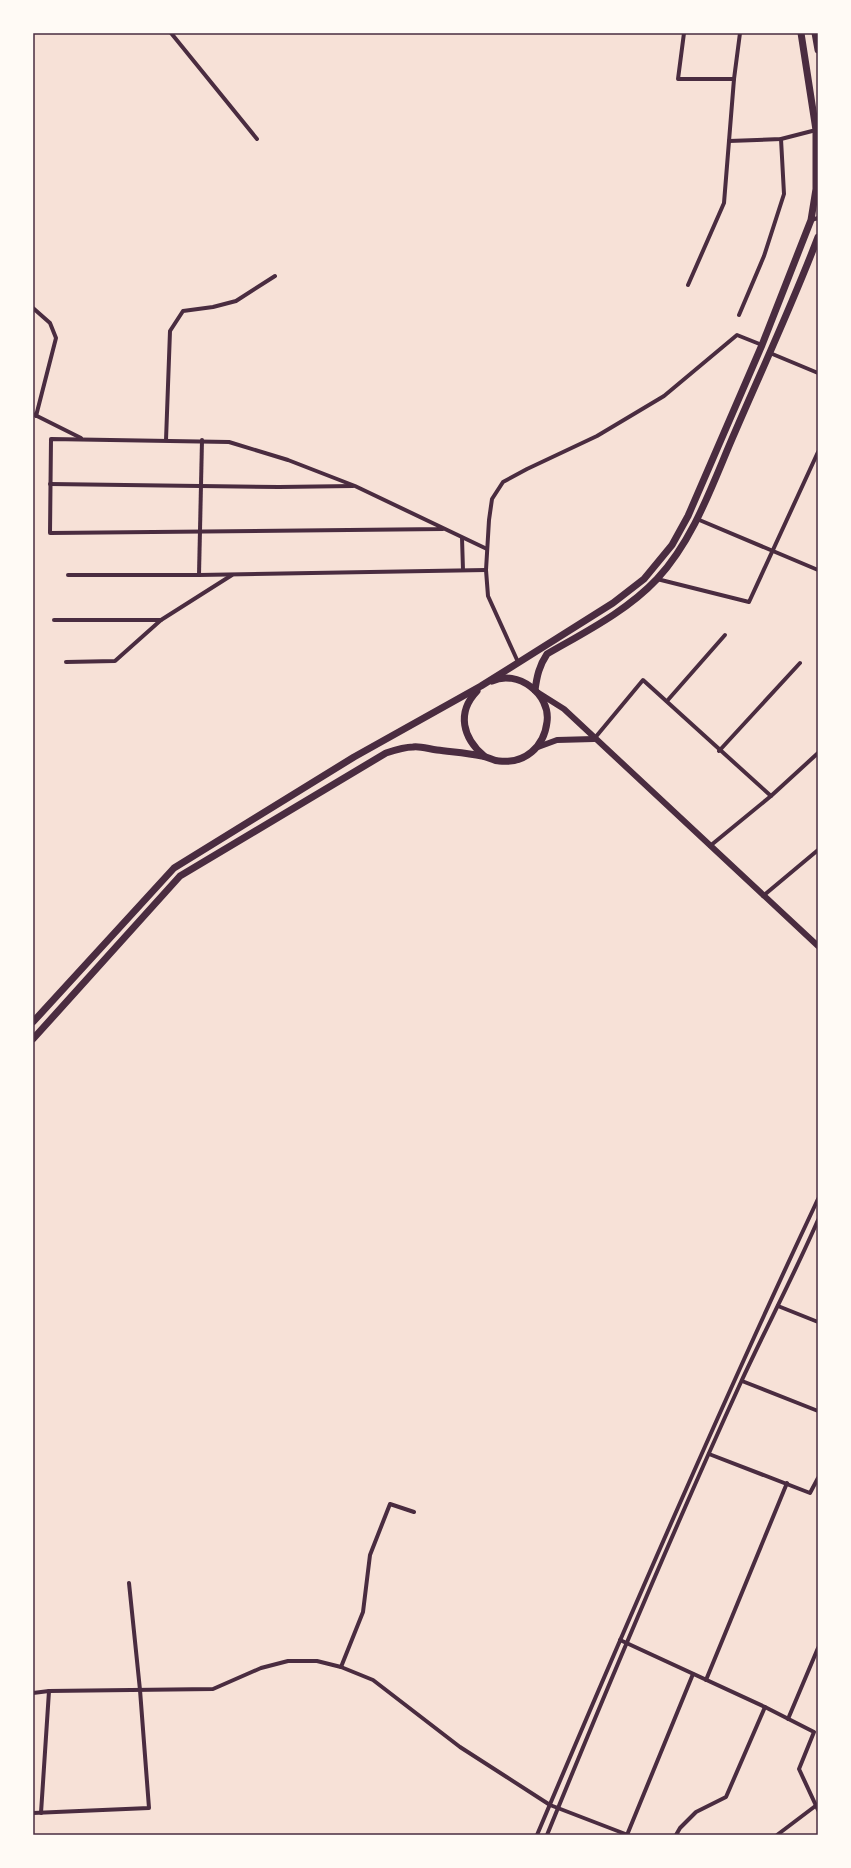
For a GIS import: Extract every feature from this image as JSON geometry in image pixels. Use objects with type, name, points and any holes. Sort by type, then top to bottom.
[{"type":"main road","points":[[33,1022],[174,868],[354,758],[481,686],[614,603],[644,579],[672,545],[688,516],[815,219],[816,130],[801,33]]},
{"type":"main road","points":[[815,33],[818,50]]},
{"type":"main road","points":[[536,691],[537,673],[541,662],[548,654],[617,613],[657,579],[676,556],[697,519],[815,252],[818,237]]},
{"type":"main road","points":[[33,1039],[180,876],[386,753],[414,746],[484,756],[498,762],[513,762],[527,757],[538,747],[545,734],[548,720],[545,705],[536,691],[523,682],[509,678],[494,680],[481,686],[471,696],[466,709],[464,722],[467,736],[474,747],[484,756]]},
{"type":"street","points":[[171,33],[257,139]]},
{"type":"street","points":[[684,33],[678,79],[734,79]]},
{"type":"street","points":[[688,285],[724,203],[734,79],[740,33]]},
{"type":"street","points":[[729,141],[781,139],[816,130]]},
{"type":"street","points":[[739,315],[764,256],[784,194],[781,139]]},
{"type":"street","points":[[166,440],[170,331],[175,321],[183,311],[213,307],[236,301],[275,276]]},
{"type":"street","points":[[33,308],[50,323],[56,338],[34,415],[82,439]]},
{"type":"street","points":[[518,662],[488,596],[486,570],[492,499],[503,482],[597,436],[664,396],[737,335],[762,345]]},
{"type":"street","points":[[770,353],[818,373]]},
{"type":"street","points":[[443,529],[50,533],[51,439],[202,440],[229,442],[288,460],[355,486],[487,550]]},
{"type":"street","points":[[199,575],[202,440]]},
{"type":"street","points":[[657,579],[749,602],[818,452]]},
{"type":"street","points":[[50,484],[355,486]]},
{"type":"street","points":[[697,519],[772,552],[818,570]]},
{"type":"street","points":[[462,538],[463,570]]},
{"type":"street","points":[[68,575],[199,575],[486,570]]},
{"type":"street","points":[[66,662],[115,661],[161,620],[232,574]]},
{"type":"street","points":[[54,620],[161,620]]},
{"type":"street","points":[[667,701],[725,635]]},
{"type":"street","points":[[719,751],[800,663]]},
{"type":"street","points":[[538,747],[557,740],[594,739],[643,680],[719,751],[771,796]]},
{"type":"street","points":[[536,691],[564,709],[594,739],[818,946]]},
{"type":"street","points":[[710,846],[771,796],[818,753]]},
{"type":"street","points":[[763,896],[818,850]]},
{"type":"street","points":[[811,940],[818,950]]},
{"type":"street","points":[[537,1835],[620,1640],[736,1377],[818,1200]]},
{"type":"street","points":[[547,1835],[627,1643],[709,1454],[742,1381],[816,1231],[818,1220]]},
{"type":"street","points":[[778,1306],[818,1322]]},
{"type":"street","points":[[742,1381],[818,1411]]},
{"type":"street","points":[[709,1454],[810,1493],[818,1478]]},
{"type":"street","points":[[706,1680],[787,1483]]},
{"type":"street","points":[[341,1667],[363,1612],[370,1555],[390,1504],[414,1512]]},
{"type":"street","points":[[33,1813],[149,1808],[140,1690],[129,1583]]},
{"type":"street","points":[[620,1640],[765,1707],[814,1732],[799,1769],[817,1804],[818,1810]]},
{"type":"street","points":[[788,1719],[818,1648]]},
{"type":"street","points":[[33,1693],[49,1691],[213,1689],[261,1668],[288,1661],[317,1661],[341,1667],[373,1680],[460,1747],[550,1804],[628,1835],[693,1674]]},
{"type":"street","points":[[41,1813],[49,1691]]},
{"type":"street","points":[[676,1835],[680,1828],[696,1812],[726,1797],[765,1707]]},
{"type":"street","points":[[777,1835],[817,1804]]}]
